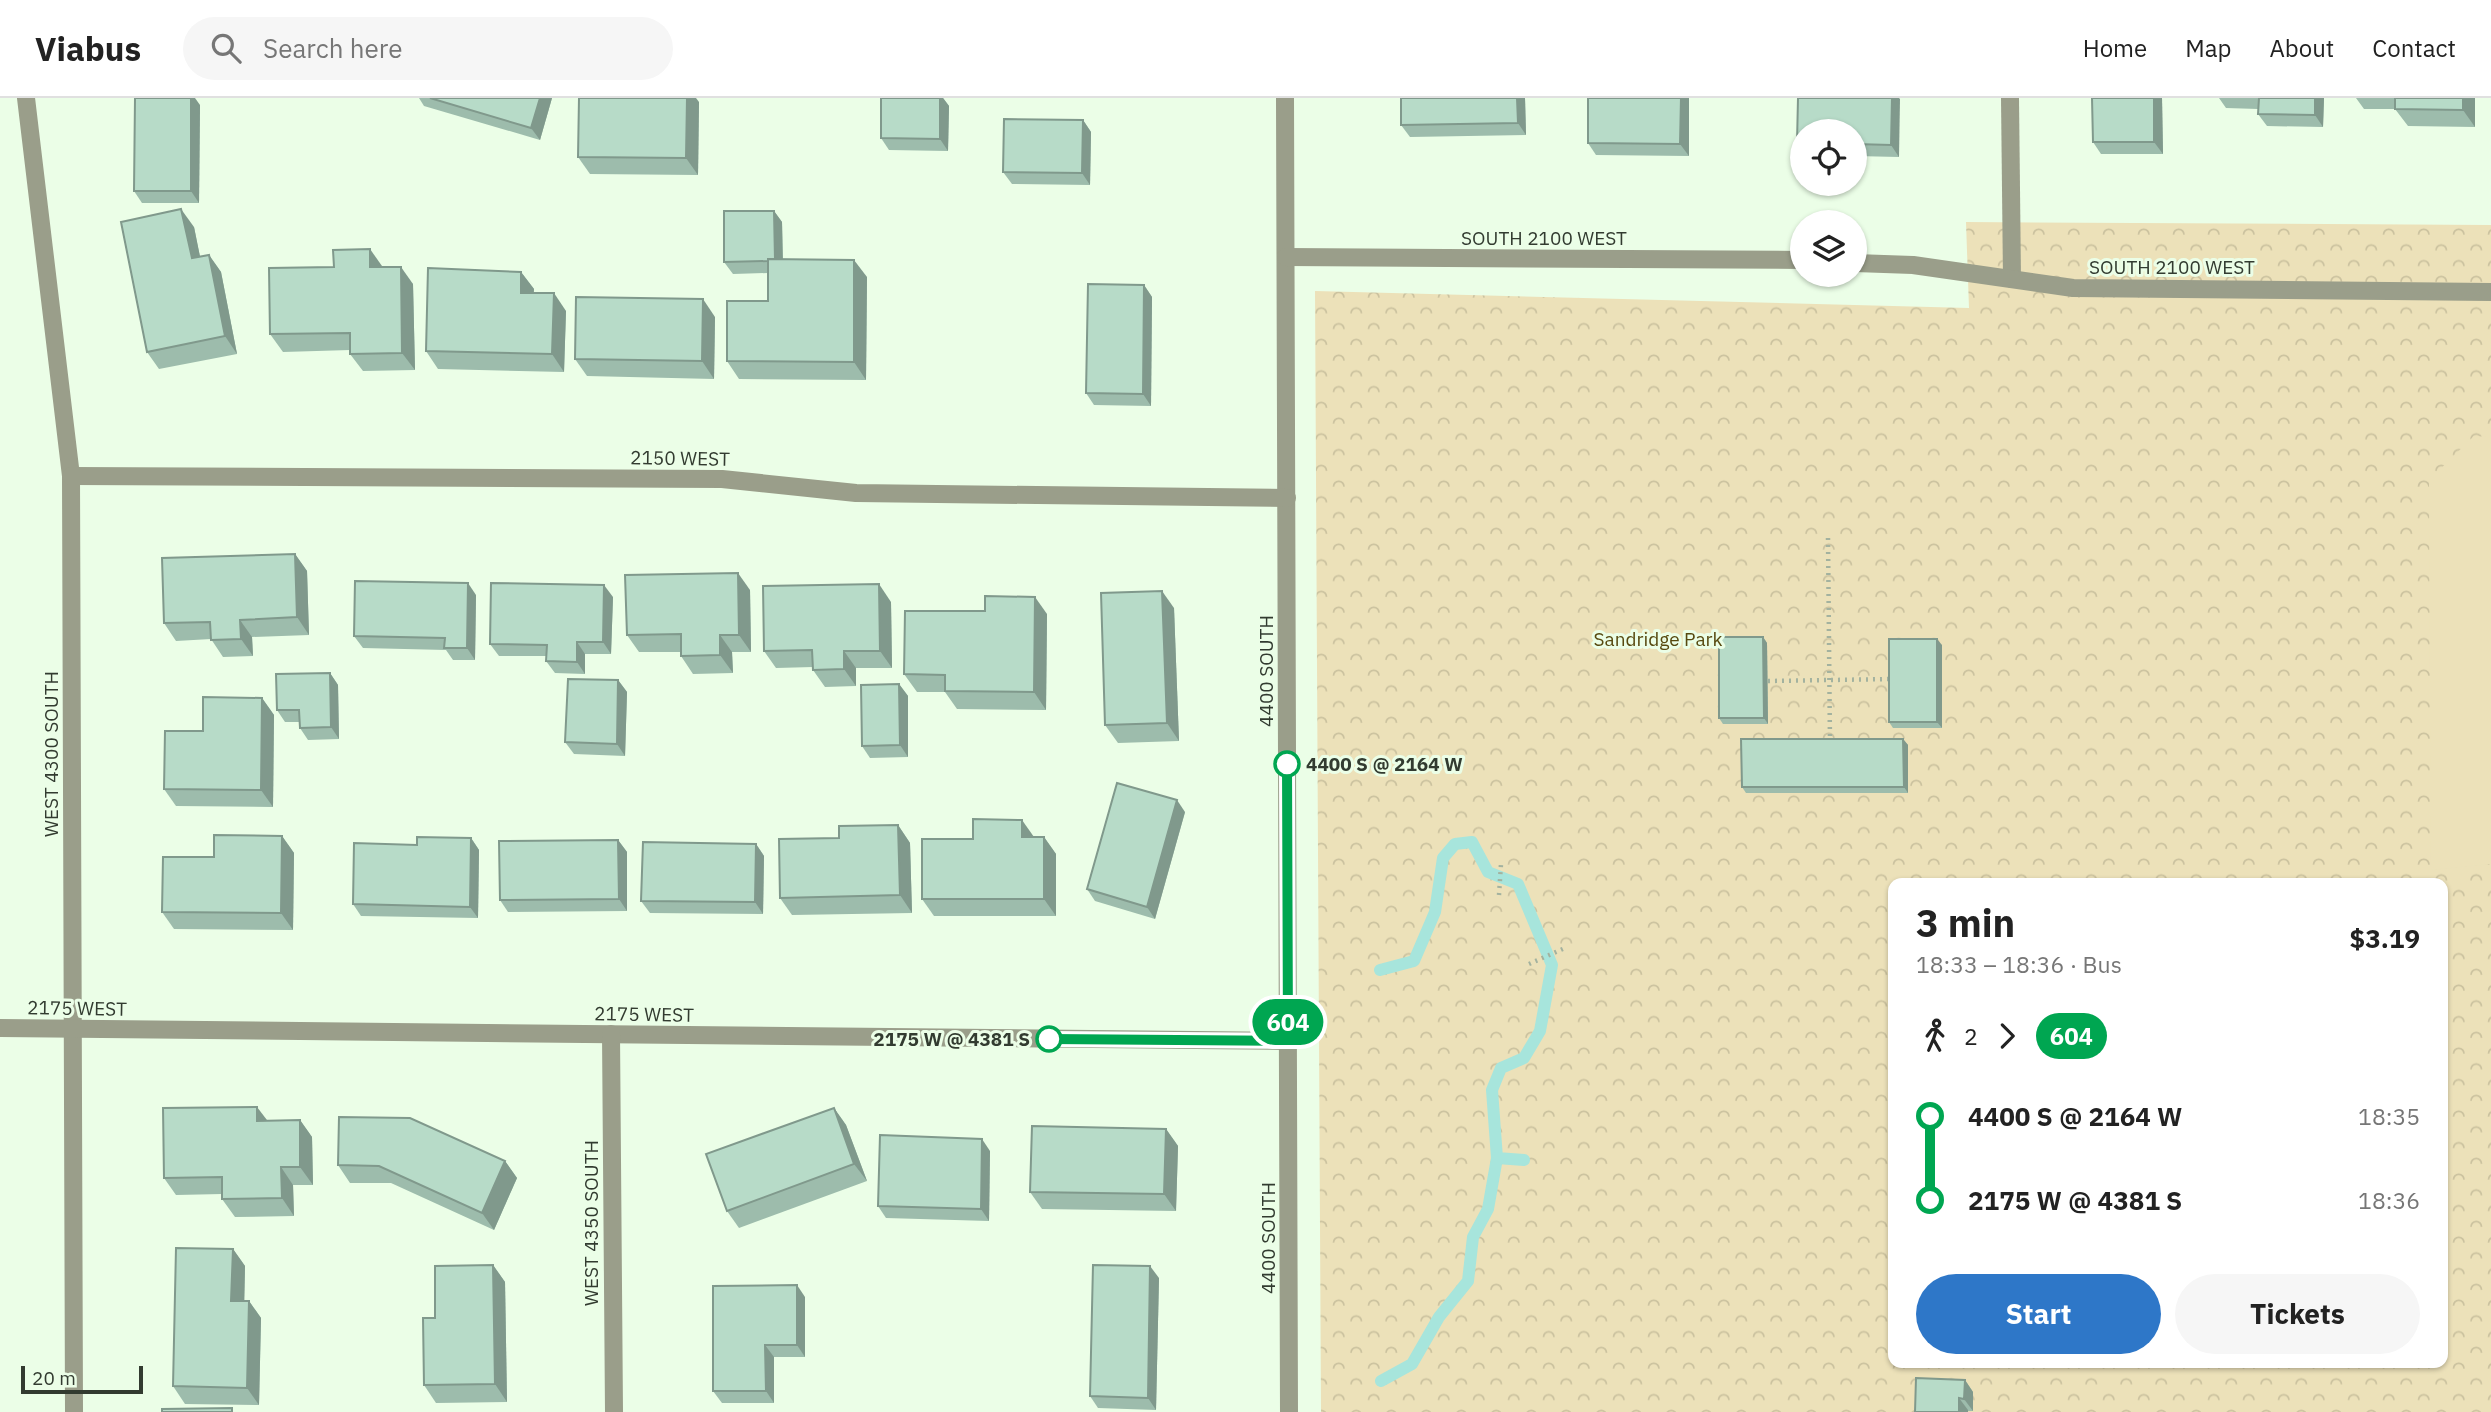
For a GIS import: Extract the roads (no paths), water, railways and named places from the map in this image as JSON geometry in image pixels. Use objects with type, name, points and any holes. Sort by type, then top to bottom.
[{"type":"street","name":"WEST 4300 SOUTH","points":[[26,98],[71,476],[74,1412]]},
{"type":"street","name":"4400 SOUTH","points":[[1285,98],[1289,1412]]},
{"type":"street","points":[[2010,98],[2011,279]]},
{"type":"street","name":"SOUTH 2100 WEST","points":[[1286,257],[1790,260]]},
{"type":"street","name":"SOUTH 2100 WEST","points":[[1867,263],[1913,265],[2073,288],[2491,292]]},
{"type":"street","name":"2150 WEST","points":[[71,476],[722,479],[856,493],[1287,498]]},
{"type":"street","name":"2175 WEST","points":[[0,1028],[1288,1041]]},
{"type":"street","name":"WEST 4350 SOUTH","points":[[611,1034],[614,1412]]},
{"type":"waterway","points":[[1380,970],[1414,961],[1435,912],[1443,858],[1455,844],[1472,842],[1488,872],[1518,884],[1552,965],[1540,1031],[1524,1058],[1501,1068],[1492,1090],[1497,1158],[1524,1160]]},
{"type":"waterway","points":[[1381,1381],[1412,1364],[1439,1317],[1468,1281],[1473,1237],[1488,1209],[1497,1158]]},
{"type":"place","name":"4400 S @ 2164 W","points":[[1287,764]]},
{"type":"place","name":"2175 W @ 4381 S","points":[[1049,1039]]},
{"type":"park label","name":"Sandridge Park","points":[[1658,639]]}]
